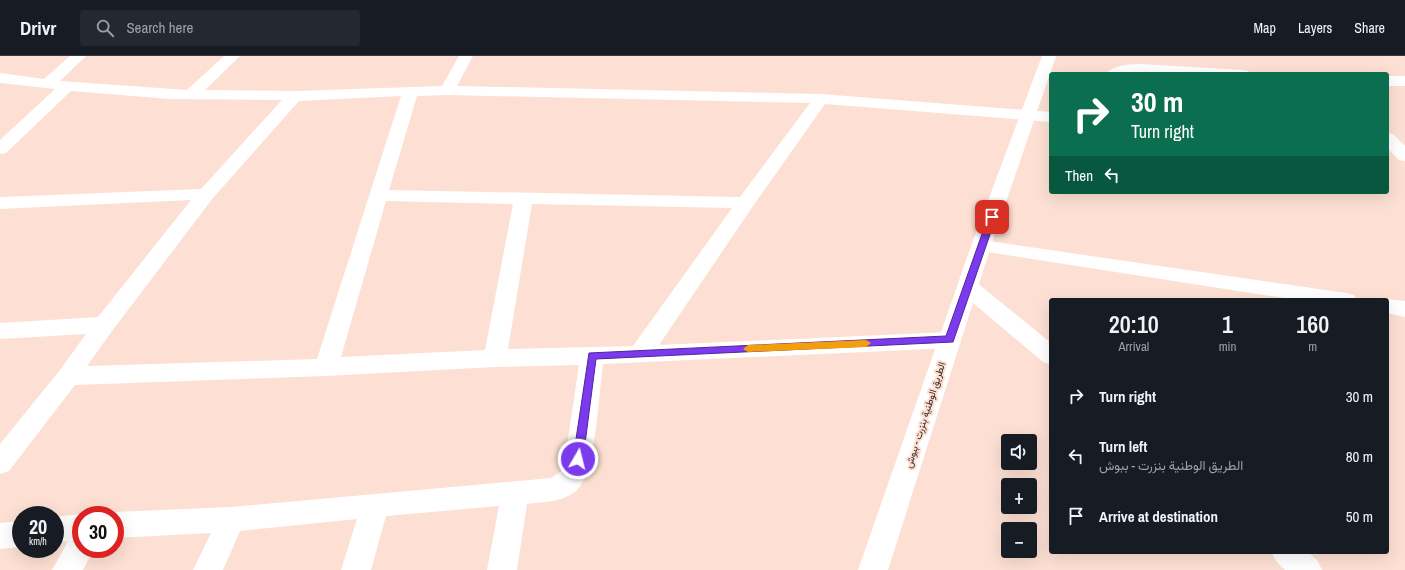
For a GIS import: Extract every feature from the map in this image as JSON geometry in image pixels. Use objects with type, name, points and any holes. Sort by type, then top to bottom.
[{"type":"street","points":[[49,82],[79,56]]},
{"type":"street","points":[[191,94],[233,56]]},
{"type":"street","points":[[447,90],[466,56]]},
{"type":"street","name":"الطريق الوطنية بنزرت - ببوش","points":[[873,570],[981,246],[1049,56]]},
{"type":"street","points":[[1119,72],[1128,69],[1141,68],[1209,72]]},
{"type":"street","points":[[0,78],[49,82],[67,86],[170,94],[295,96],[447,90],[821,99],[1049,117]]},
{"type":"street","points":[[1389,81],[1405,81]]},
{"type":"street","points":[[0,149],[67,86]]},
{"type":"street","points":[[326,367],[378,195],[412,91]]},
{"type":"street","points":[[0,463],[68,376],[104,325],[206,194],[295,96]]},
{"type":"street","points":[[640,354],[745,203],[821,99]]},
{"type":"street","points":[[0,203],[206,194]]},
{"type":"street","points":[[378,195],[745,203]]},
{"type":"street","points":[[495,358],[523,198]]},
{"type":"street","points":[[981,246],[1332,298]]},
{"type":"street","points":[[968,287],[1049,354]]},
{"type":"street","points":[[1389,306],[1405,309]]},
{"type":"street","points":[[0,331],[104,325]]},
{"type":"street","points":[[68,376],[326,367],[495,358],[592,356],[950,340]]},
{"type":"street","points":[[124,525],[231,519],[552,490],[566,485],[573,475],[578,459],[592,356]]},
{"type":"street","points":[[502,570],[515,493]]},
{"type":"street","points":[[356,570],[375,505]]},
{"type":"street","points":[[208,570],[231,519]]},
{"type":"street","points":[[0,536],[12,535]]},
{"type":"street","points":[[1288,554],[1307,570]]},
{"type":"street","points":[[67,570],[74,558]]},
{"type":"slow traffic","points":[[748,349],[866,343]]},
{"type":"route","points":[[578,459],[592,356],[950,340],[992,217]]}]
